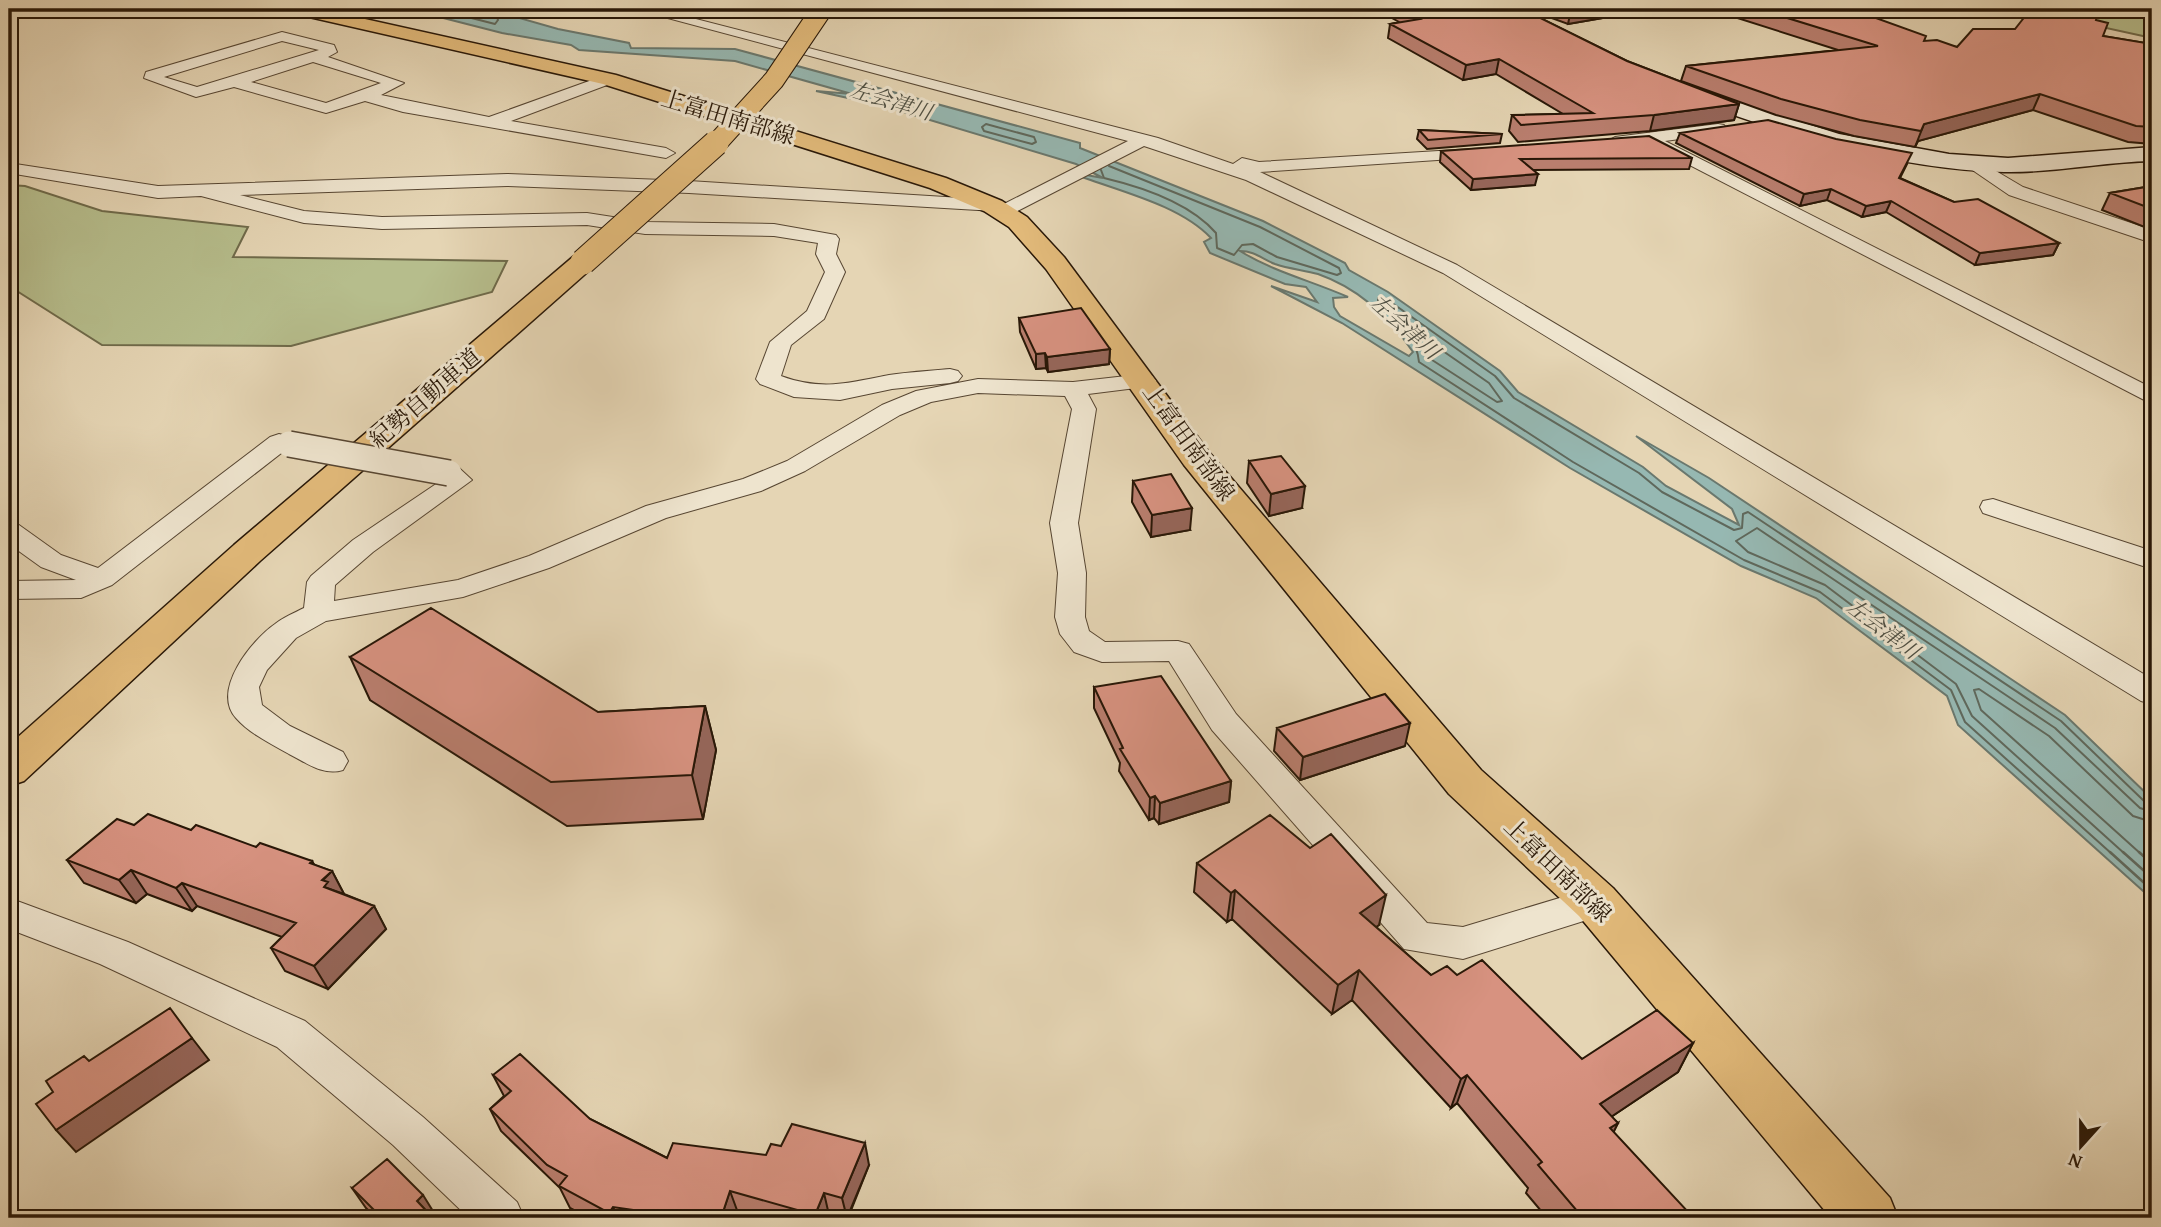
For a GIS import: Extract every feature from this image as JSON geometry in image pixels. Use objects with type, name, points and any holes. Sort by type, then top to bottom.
[{"type":"main road","name":"上富田南部線","points":[[296,9],[609,79],[1007,207],[1055,263],[1144,382],[1196,458],[1465,782],[1596,902],[1869,1218]]},
{"type":"main road","name":"紀勢自動車道","points":[[9,770],[247,552],[705,156],[788,61],[822,9]]},
{"type":"main road","points":[[1664,83],[1768,122],[1912,155],[1974,163],[2040,164],[2152,154]]},
{"type":"street","points":[[642,9],[1253,176],[1450,268],[2152,693]]},
{"type":"street","points":[[282,36],[329,48],[329,52],[234,82],[196,92],[152,78],[152,75],[282,36]]},
{"type":"street","points":[[234,82],[326,108],[396,83],[312,57]]},
{"type":"street","points":[[492,121],[609,79]]},
{"type":"street","points":[[365,96],[403,107],[666,153]]},
{"type":"street","points":[[1596,144],[1768,122]]},
{"type":"street","points":[[1650,139],[2152,397]]},
{"type":"street","points":[[9,168],[158,192],[507,180],[703,188],[1007,207],[1137,143],[1259,167],[1501,150]]},
{"type":"street","points":[[1974,163],[2017,191],[2152,237]]},
{"type":"street","points":[[207,192],[304,217],[382,223],[587,219],[645,228],[774,230],[829,239],[826,254],[835,272],[816,314],[781,342],[768,379],[803,392],[840,393],[892,382],[962,374],[978,386]]},
{"type":"street","points":[[331,761],[278,734],[247,710],[243,687],[254,665],[285,631],[318,613],[463,587],[539,562],[656,512],[752,485],[796,466],[891,410],[925,396],[978,386],[1073,389],[1144,382]]},
{"type":"street","points":[[1073,389],[1084,409],[1064,523],[1072,573],[1070,617],[1075,634],[1085,645],[1101,652],[1178,651],[1224,722],[1417,937],[1463,943],[1596,902]]},
{"type":"street","points":[[9,590],[81,589],[102,579],[279,442],[449,473],[459,480],[363,546],[321,582],[318,613]]},
{"type":"street","points":[[1993,507],[2152,559]]},
{"type":"street","points":[[9,531],[51,561],[102,579]]},
{"type":"street","points":[[9,913],[114,953],[291,1034],[408,1131],[501,1218]]},
{"type":"green space","points":[[1883,9],[2019,9],[1963,18]]},
{"type":"green space","points":[[2019,9],[2152,9],[2152,38]]},
{"type":"green space","points":[[9,185],[25,186],[102,211],[248,227],[233,257],[507,261],[492,292],[291,346],[102,345],[9,286]]},
{"type":"water","name":"左会津川","points":[[408,9],[488,9],[558,29],[629,43],[631,48],[735,49],[1080,143],[1080,148],[1263,221],[1345,263],[1349,270],[1388,292],[1500,371],[1518,392],[1643,467],[1666,486],[1739,525],[1732,509],[1636,436],[1709,478],[2065,715],[2152,799],[2152,899],[1958,725],[1947,696],[1816,598],[1741,566],[1570,468],[1342,323],[1271,286],[1317,302],[1306,287],[1285,284],[1210,253],[1204,242],[1211,238],[1181,215],[1069,172],[1103,178],[1076,164],[880,105],[816,91],[852,94],[735,61],[579,50],[571,45],[502,33]],"holes":[[[1240,251],[1280,266],[1318,274],[1346,287],[1383,316],[1413,352],[1409,356],[1340,316],[1334,307],[1333,298],[1348,297],[1280,271]]]},
{"type":"building","points":[[1402,9],[1525,9],[1627,61],[1739,104],[1654,115],[1521,125],[1512,115],[1593,113],[1499,59],[1466,65],[1390,24],[1420,19]]},
{"type":"building","points":[[1758,9],[1851,9],[1926,36],[1924,41],[1937,40],[1957,47],[1973,29],[2015,29],[2030,10],[2097,17],[2096,20],[2108,23],[2103,36],[2152,44],[2152,127],[2136,126],[2040,94],[1924,124],[1921,131],[1860,120],[1781,99],[1686,66],[1878,46]]},
{"type":"building","points":[[1768,120],[1836,139],[1912,153],[1899,178],[1954,202],[1978,199],[2059,243],[1980,253],[1891,201],[1866,206],[1831,189],[1804,194],[1680,133]]},
{"type":"building","points":[[1419,130],[1502,134],[1428,140]]},
{"type":"building","points":[[1649,136],[1692,158],[1520,159],[1538,174],[1473,179],[1441,151]]},
{"type":"building","points":[[2152,186],[2152,209],[2110,193]]},
{"type":"building","points":[[1081,308],[1110,349],[1047,357],[1045,353],[1036,354],[1019,318]]},
{"type":"building","points":[[1281,456],[1305,486],[1271,494],[1249,461]]},
{"type":"building","points":[[1171,474],[1192,508],[1152,515],[1133,481]]},
{"type":"building","points":[[431,608],[598,712],[705,706],[692,775],[551,782],[350,657]]},
{"type":"building","points":[[1161,676],[1231,781],[1160,803],[1155,796],[1150,798],[1120,749],[1123,748],[1094,687]]},
{"type":"building","points":[[1385,694],[1410,723],[1303,757],[1277,728]]},
{"type":"building","points":[[148,814],[191,830],[196,825],[256,847],[260,843],[312,861],[310,863],[332,871],[322,880],[328,882],[324,887],[374,906],[314,966],[271,948],[296,923],[182,883],[176,888],[131,870],[119,880],[67,860],[117,819],[134,825]]},
{"type":"building","points":[[1270,815],[1310,848],[1331,834],[1386,895],[1360,913],[1431,975],[1447,966],[1457,975],[1482,960],[1582,1059],[1657,1010],[1693,1043],[1600,1104],[1618,1123],[1610,1128],[1691,1215],[1687,1218],[1583,1218],[1538,1165],[1542,1162],[1467,1075],[1461,1079],[1359,970],[1338,985],[1235,890],[1231,893],[1197,863]]},
{"type":"building","points":[[170,1008],[192,1038],[56,1130],[36,1104],[53,1092],[46,1081],[84,1056],[89,1061]]},
{"type":"building","points":[[520,1054],[590,1119],[667,1158],[673,1143],[766,1155],[771,1144],[781,1146],[792,1124],[865,1143],[842,1198],[824,1193],[815,1215],[730,1191],[721,1218],[689,1218],[613,1207],[609,1213],[559,1186],[567,1176],[547,1165],[490,1109],[511,1091],[493,1075]]},
{"type":"building","points":[[387,1159],[423,1195],[417,1201],[433,1218],[382,1218],[352,1188]]}]
